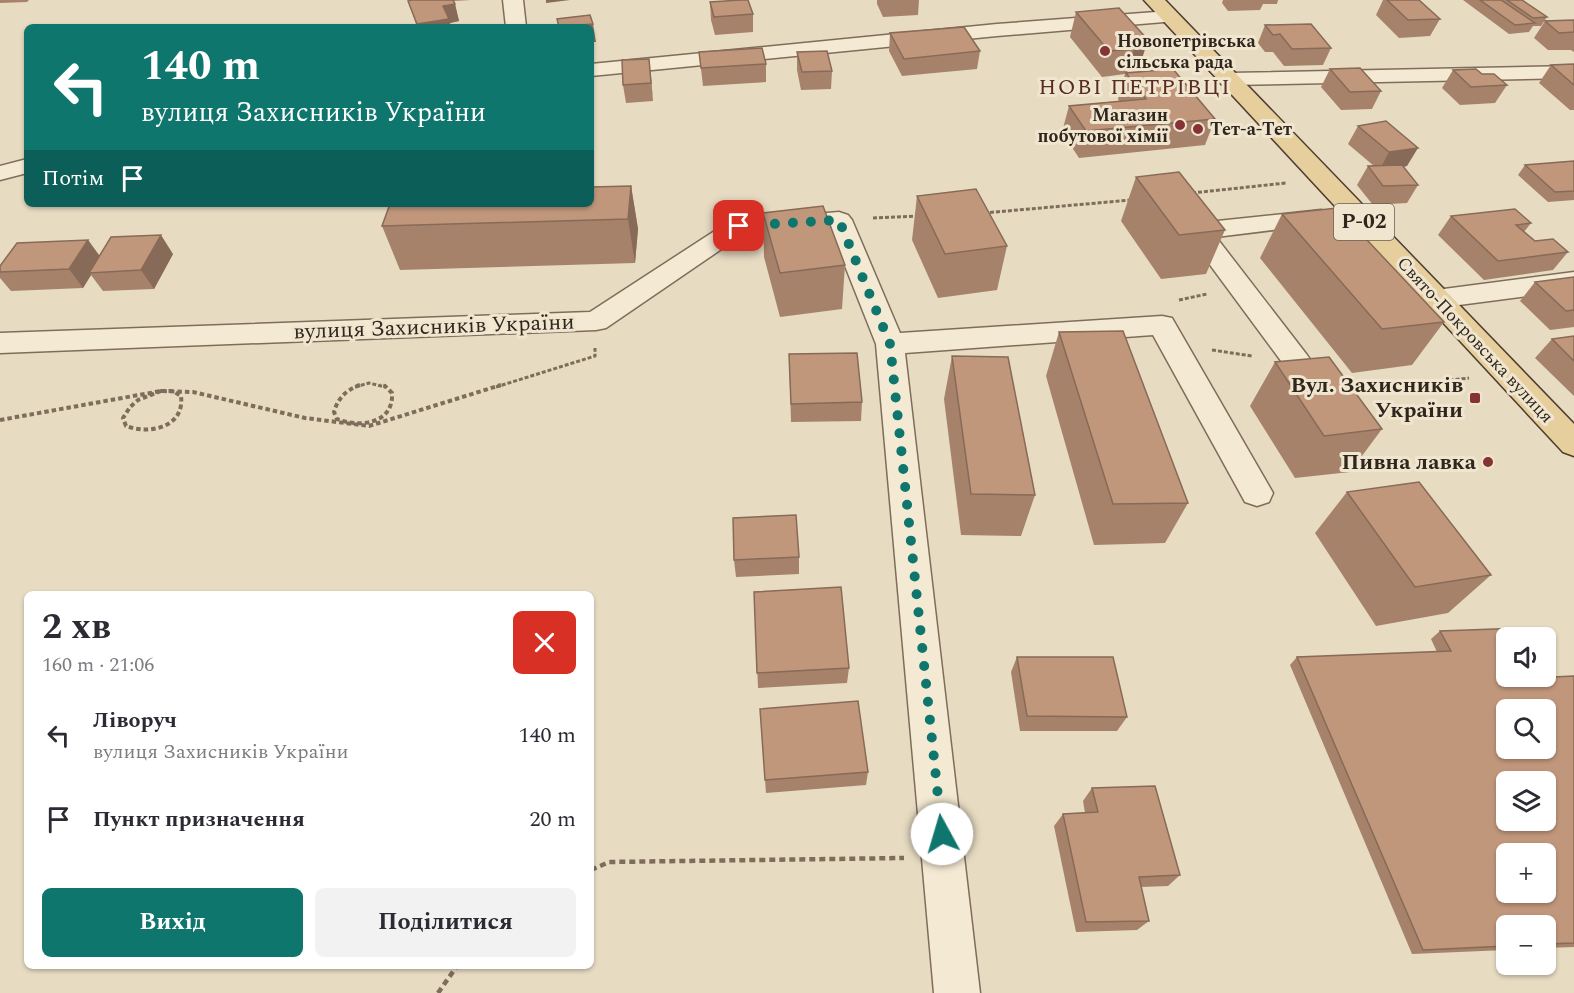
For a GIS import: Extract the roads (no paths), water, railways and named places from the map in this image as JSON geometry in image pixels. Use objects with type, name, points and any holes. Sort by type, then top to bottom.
[{"type":"main road","name":"Свято-Покровська вулиця","points":[[1161,8],[1574,444]]},
{"type":"street","points":[[513,0],[516,24]]},
{"type":"street","points":[[594,70],[1005,30],[1161,8]]},
{"type":"street","points":[[1229,79],[1574,72]]},
{"type":"street","points":[[0,173],[24,167]]},
{"type":"street","points":[[1297,362],[1198,231],[1356,214]]},
{"type":"street","name":"вулиця Захисників України","points":[[0,343],[596,321],[739,226],[839,220],[890,344]]},
{"type":"street","points":[[1436,299],[1574,281]]},
{"type":"street","points":[[957,993],[890,344],[1162,325],[1257,493]]},
{"type":"place","name":"Новопетрівська сільська рада","points":[[1105,51]]},
{"type":"place","name":"Магазин побутової хімії","points":[[1180,125]]},
{"type":"place","name":"Тет-а-Тет","points":[[1198,129]]},
{"type":"place","name":"Вул. Захисників України","points":[[1475,398]]},
{"type":"place","name":"Пивна лавка","points":[[1488,462]]},
{"type":"district","name":"НОВІ ПЕТРІВЦІ","points":[[1135,87]]}]
